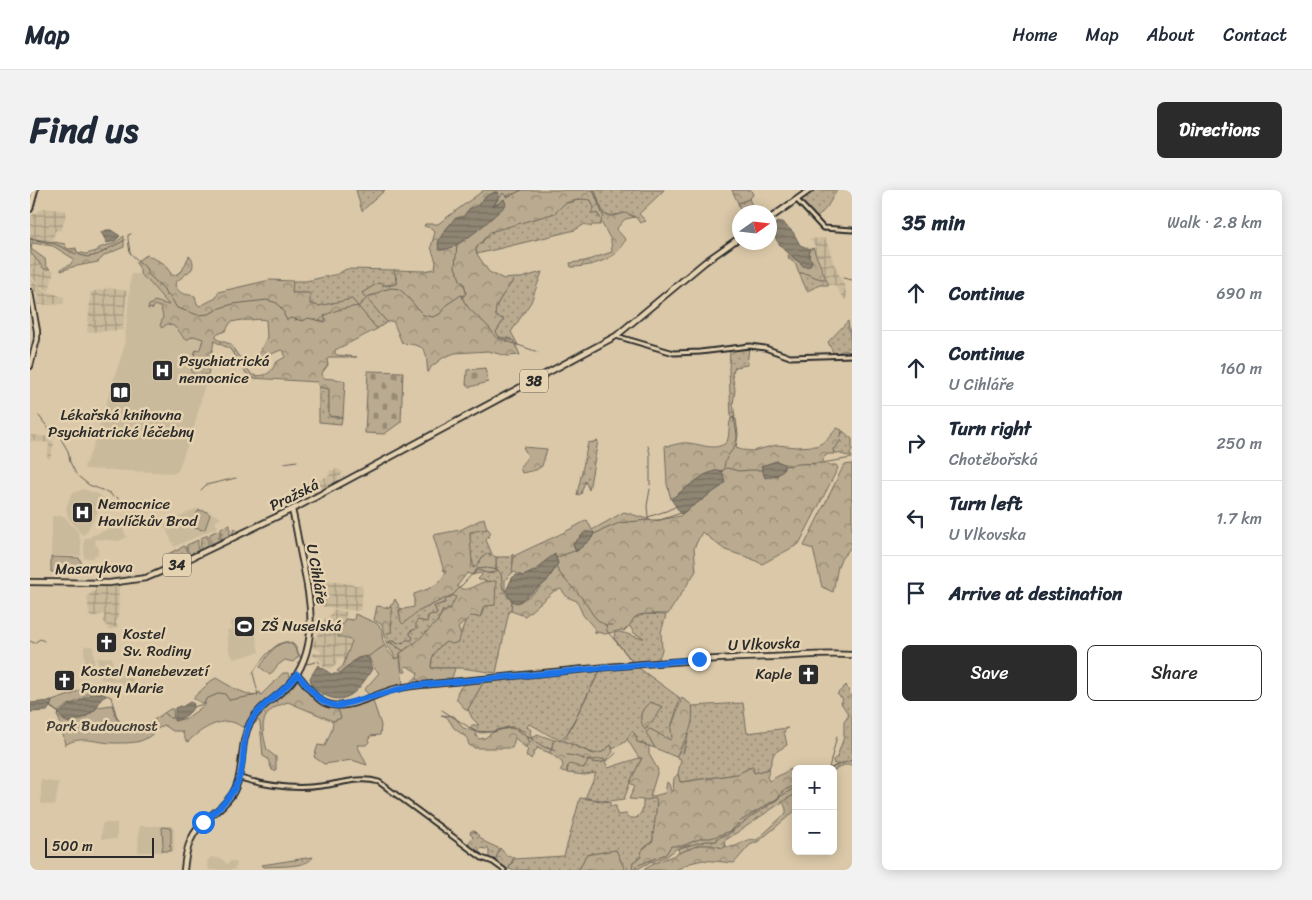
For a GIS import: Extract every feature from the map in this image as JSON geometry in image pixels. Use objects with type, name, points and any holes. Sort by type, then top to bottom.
[{"type":"main road","points":[[30,209],[35,190]]},
{"type":"main road","points":[[777,214],[810,190]]},
{"type":"main road","name":"38","points":[[616,336],[705,262],[732,243]]},
{"type":"main road","points":[[30,292],[37,331],[30,371]]},
{"type":"main road","name":"Pražská","points":[[266,522],[332,490],[616,336]]},
{"type":"main road","points":[[296,526],[294,512],[299,506]]},
{"type":"main road","points":[[292,510],[296,526]]},
{"type":"main road","points":[[282,514],[291,516],[296,526]]},
{"type":"main road","name":"Masarykova","points":[[30,582],[109,583],[144,578],[266,522]]},
{"type":"main road","name":"U Cihláře","points":[[184,870],[187,850],[194,833],[203,822],[229,799],[240,778],[248,729],[258,711],[288,686],[297,674],[307,647],[311,615],[309,594],[296,526]]},
{"type":"main road","name":"U Vlkovska","points":[[297,674],[323,702],[338,706],[395,689],[421,685],[699,659],[820,654],[852,655]]},
{"type":"street","points":[[797,200],[823,228],[852,230]]},
{"type":"street","points":[[616,336],[674,353],[750,346],[765,348],[790,357],[852,355]]},
{"type":"street","points":[[240,778],[264,785],[294,788],[322,786],[361,779],[379,782],[482,858],[493,862],[504,870]]},
{"type":"shaded area","points":[[495,192],[499,195],[494,206],[504,199],[505,206],[483,226],[455,246],[439,250],[440,238],[454,219],[463,217],[469,209],[477,206],[485,197]]},
{"type":"shaded area","points":[[44,208],[66,211],[62,230],[55,231],[52,243],[30,238],[31,216]]},
{"type":"shaded area","points":[[777,222],[782,222],[793,232],[800,245],[810,249],[809,257],[812,261],[810,266],[804,267],[777,240]]},
{"type":"shaded area","points":[[111,230],[120,236],[115,241],[107,243],[101,232]]},
{"type":"shaded area","points":[[810,239],[826,239],[834,264],[844,285],[847,297],[845,300],[835,285],[829,285],[813,248],[816,247]]},
{"type":"shaded area","points":[[30,252],[44,269],[54,270],[49,291],[40,286],[30,275]]},
{"type":"shaded area","name":"Psychiatrická nemocnice","points":[[131,274],[140,274],[169,305],[206,337],[212,354],[195,424],[178,471],[175,473],[86,469],[84,467],[92,449],[124,347]]},
{"type":"shaded area","points":[[30,278],[45,291],[64,297],[64,304],[36,304],[39,299],[37,292],[32,292]]},
{"type":"shaded area","points":[[109,288],[127,291],[123,330],[87,332],[91,292]]},
{"type":"shaded area","points":[[31,435],[48,437],[54,443],[50,459],[47,458],[49,443],[30,441]]},
{"type":"shaded area","points":[[777,461],[784,464],[784,469],[778,475],[765,478],[761,466]]},
{"type":"shaded area","points":[[338,469],[343,473],[334,484],[314,496],[312,493],[313,483],[330,475],[329,471]]},
{"type":"shaded area","points":[[717,470],[722,471],[725,482],[722,486],[681,514],[671,499],[704,475]]},
{"type":"shaded area","name":"Nemocnice Havlíčkův Brod","points":[[83,489],[98,494],[104,499],[86,533],[82,535],[69,519],[66,509],[71,494]]},
{"type":"shaded area","points":[[195,509],[206,510],[221,518],[215,522],[218,527],[174,547],[164,524]]},
{"type":"shaded area","name":"Nemocnice Havlíčkův Brod","points":[[52,516],[64,516],[78,532],[81,543],[81,556],[51,556]]},
{"type":"shaded area","points":[[121,524],[127,537],[119,541],[95,539],[96,546],[98,546],[98,555],[94,555],[94,558],[84,558],[84,538],[89,538]]},
{"type":"shaded area","points":[[586,532],[594,532],[592,538],[576,552],[573,544]]},
{"type":"shaded area","points":[[555,554],[558,563],[547,581],[515,603],[506,591],[512,578],[516,575],[523,576],[538,570],[545,561]]},
{"type":"shaded area","points":[[320,579],[362,586],[360,610],[320,606],[313,601],[313,585]]},
{"type":"shaded area","points":[[119,585],[118,618],[116,623],[118,627],[109,630],[104,622],[104,614],[90,617],[87,597],[95,591],[95,586]]},
{"type":"shaded area","points":[[333,609],[347,612],[338,636],[352,641],[345,660],[338,658],[335,666],[329,669],[323,666],[321,660],[312,655],[313,653],[320,654],[321,651],[312,646],[325,619],[330,616]]},
{"type":"shaded area","points":[[256,618],[256,637],[259,652],[234,659],[229,651],[227,630],[233,629],[230,622]]},
{"type":"shaded area","points":[[85,646],[93,646],[95,672],[85,672]]},
{"type":"shaded area","points":[[365,656],[369,659],[372,669],[357,690],[345,698],[330,697],[312,685],[310,678],[318,665],[331,674],[340,674],[355,660]]},
{"type":"shaded area","points":[[112,657],[114,678],[121,677],[120,668],[124,668],[125,674],[132,675],[133,685],[128,690],[120,682],[101,679],[97,658]]},
{"type":"shaded area","points":[[96,691],[102,692],[106,696],[94,711],[88,715],[70,722],[64,720],[58,714],[71,704],[77,703]]},
{"type":"shaded area","points":[[52,701],[47,711],[30,712],[30,703]]},
{"type":"shaded area","points":[[190,702],[194,704],[189,713],[175,721],[175,708],[182,707]]},
{"type":"shaded area","points":[[41,780],[59,783],[55,805],[41,804]]},
{"type":"shaded area","points":[[103,823],[117,823],[117,839],[101,839]]},
{"type":"shaded area","points":[[139,826],[172,826],[174,829],[174,852],[138,852]]},
{"type":"shaded area","points":[[211,857],[222,859],[227,864],[231,861],[236,862],[237,866],[233,869],[238,870],[209,870],[207,861]]},
{"type":"green space","points":[[356,190],[385,190],[362,211]]},
{"type":"green space","points":[[484,190],[595,190],[605,215],[614,216],[625,213],[635,217],[625,219],[617,228],[626,240],[616,254],[599,262],[582,266],[571,267],[570,263],[585,261],[612,252],[611,240],[601,222],[602,220],[597,213],[591,213],[594,208],[591,200],[582,199],[568,202],[555,213],[490,232],[476,248],[477,254],[489,272],[504,279],[514,278],[496,306],[496,316],[504,319],[496,332],[499,337],[514,341],[520,355],[507,356],[488,351],[455,353],[444,357],[431,367],[428,373],[424,350],[411,344],[402,343],[393,321],[387,322],[362,293],[378,283],[387,286],[396,284],[397,280],[394,270],[424,271],[435,269],[436,262],[431,247],[435,232],[431,228],[424,226],[425,224],[438,224]],"holes":[[[495,192],[496,201],[493,205],[496,206],[490,219],[459,243],[440,250],[439,241],[456,218],[463,217],[469,209],[477,206],[485,197]]]},
{"type":"green space","points":[[595,190],[664,190],[639,214],[646,221],[640,223],[636,217],[628,214],[605,215]]},
{"type":"green space","points":[[732,190],[751,190],[753,195],[749,199],[738,203]]},
{"type":"green space","points":[[813,190],[837,190],[827,207],[816,219],[801,203],[802,199]]},
{"type":"green space","points":[[582,199],[592,200],[594,208],[591,213],[596,213],[602,220],[600,225],[592,225],[591,227],[585,224],[575,230],[477,254],[476,248],[494,230],[555,213],[564,204]]},
{"type":"green space","points":[[749,199],[752,205],[739,205],[738,203]]},
{"type":"green space","points":[[124,236],[124,247],[105,255],[98,262],[61,271],[61,269],[70,265],[74,259],[53,246],[32,243],[31,249],[45,259],[46,266],[50,269],[44,269],[31,253],[30,238],[65,244],[65,247],[69,249],[76,248],[77,252],[86,254],[115,243]]},
{"type":"green space","points":[[813,248],[826,279],[799,273],[796,264],[789,259],[788,255],[803,266],[810,266],[812,261],[809,257],[810,249]]},
{"type":"green space","points":[[147,255],[163,263],[173,276],[182,271],[189,256],[193,262],[192,269],[175,285],[181,292],[195,296],[197,304],[200,306],[216,298],[218,292],[270,280],[293,281],[292,293],[310,293],[310,304],[319,306],[352,299],[377,329],[335,350],[337,355],[357,357],[331,357],[327,359],[328,365],[322,373],[323,378],[345,382],[343,417],[329,416],[329,389],[319,387],[317,382],[252,378],[246,373],[230,349],[214,341],[208,375],[191,374],[195,351],[200,349],[203,339],[194,336],[184,339],[175,327],[167,324],[162,328],[160,326],[163,317],[161,308],[155,305],[152,310],[152,308],[148,309],[149,305],[154,301],[169,305],[140,274],[137,261]],"holes":[[[266,320],[267,337],[255,363],[265,363],[269,355],[281,350],[284,351],[285,357],[275,363],[269,373],[259,376],[252,375],[230,344],[216,339],[216,335],[225,331],[231,322]]]},
{"type":"green space","points":[[346,269],[395,270],[396,284],[385,285],[378,283],[362,293],[387,322],[377,329],[352,299],[319,306],[310,304],[308,293],[291,293],[293,281],[306,281],[338,274]]},
{"type":"green space","points":[[542,272],[531,302],[511,332],[518,345],[511,339],[499,337],[496,332],[503,321],[496,316],[496,308],[514,278]]},
{"type":"green space","points":[[799,273],[826,279],[829,285],[820,285],[807,291]]},
{"type":"green space","points":[[848,321],[852,352],[849,353],[845,350],[834,354],[828,342]]},
{"type":"green space","points":[[749,347],[747,365],[735,367],[732,374],[735,390],[733,404],[735,417],[732,418],[729,370],[730,349]]},
{"type":"green space","points":[[485,368],[488,382],[470,387],[466,385],[467,370]]},
{"type":"green space","points":[[368,371],[403,372],[401,422],[384,434],[365,433]]},
{"type":"green space","points":[[319,387],[329,389],[330,417],[342,417],[341,424],[319,422]]},
{"type":"green space","points":[[731,418],[736,419],[738,434],[736,448],[752,451],[777,445],[796,447],[816,446],[826,441],[837,428],[842,430],[840,442],[833,449],[834,454],[828,454],[823,458],[826,465],[836,465],[838,468],[799,544],[762,564],[725,550],[702,532],[694,548],[696,571],[668,614],[638,615],[624,631],[605,634],[597,632],[596,634],[594,631],[596,630],[583,615],[577,601],[567,597],[561,589],[554,591],[525,616],[511,611],[512,601],[518,603],[537,591],[551,576],[558,563],[554,555],[540,567],[523,576],[512,571],[514,556],[587,520],[592,530],[624,512],[654,521],[680,516],[722,486],[725,482],[722,471],[716,471],[696,481],[671,499],[667,484],[665,445],[686,443],[718,447],[727,442]],"holes":[[[777,461],[784,469],[778,475],[765,477],[762,466]],[[594,533],[592,538],[576,551],[573,544],[583,534]]]},
{"type":"green space","points":[[843,431],[852,439],[850,454],[852,457],[833,452]]},
{"type":"green space","points":[[598,441],[589,490],[585,481],[581,494],[577,495],[588,443]]},
{"type":"green space","points":[[523,447],[547,449],[542,466],[536,470],[522,473],[520,467],[528,456]]},
{"type":"green space","points":[[852,464],[852,546],[841,559],[838,566],[833,592],[822,587],[813,549],[804,546],[844,465]]},
{"type":"green space","points":[[199,510],[210,515],[205,529],[201,530],[197,527],[196,529],[190,524]]},
{"type":"green space","points":[[484,518],[487,529],[470,532],[472,567],[474,568],[488,554],[496,557],[496,572],[487,573],[478,570],[472,575],[467,573],[457,586],[466,589],[484,582],[496,581],[495,605],[484,606],[480,617],[471,616],[458,628],[461,635],[458,642],[452,644],[446,642],[434,653],[431,668],[455,668],[451,681],[407,685],[417,677],[418,673],[407,666],[404,668],[406,672],[402,672],[400,653],[415,643],[437,622],[443,612],[450,609],[456,597],[452,595],[417,612],[403,624],[401,622],[399,610],[414,607],[414,594],[428,589],[437,583],[446,571],[444,571],[433,535],[460,530]]},
{"type":"green space","points":[[230,525],[230,535],[232,535],[234,528],[239,532],[190,555],[186,547],[187,545],[198,540],[198,550],[200,550],[201,538],[208,535],[208,545],[210,544],[210,534],[218,530],[220,532],[219,540],[221,540],[221,528]]},
{"type":"green space","points":[[478,529],[488,529],[491,533],[486,540],[492,554],[484,555],[474,568],[470,551],[470,532]]},
{"type":"green space","points":[[184,546],[189,556],[172,564],[168,554],[176,550],[178,551]]},
{"type":"green space","points":[[513,554],[513,572],[505,580],[505,593],[512,601],[511,611],[509,611],[496,673],[462,668],[431,668],[434,653],[439,647],[446,642],[452,644],[458,642],[467,618],[472,615],[479,617],[484,606],[495,605],[490,581],[479,580],[482,575],[480,573],[472,575],[478,570],[490,574],[496,572],[496,557],[510,557]]},
{"type":"green space","points":[[51,557],[79,558],[81,562],[80,572],[51,572]]},
{"type":"green space","points":[[452,594],[456,597],[452,606],[448,610],[443,612],[443,610],[437,622],[415,643],[400,653],[400,657],[395,659],[387,645],[385,634],[391,632],[392,608],[389,606],[393,604],[395,599],[402,609],[399,610],[400,616],[405,622],[417,612]]},
{"type":"green space","points":[[377,606],[392,608],[391,632],[385,634],[382,625],[374,620]]},
{"type":"green space","points":[[355,614],[376,623],[382,629],[383,642],[387,649],[395,659],[400,657],[403,686],[371,696],[364,690],[379,673],[368,656],[357,658],[340,673],[337,671],[343,666],[352,641],[338,637],[345,619],[354,620]]},
{"type":"green space","points":[[646,614],[666,615],[661,632],[662,650],[658,661],[633,663],[614,638],[615,632],[644,638],[634,633],[629,625],[634,618]]},
{"type":"green space","points":[[286,642],[293,645],[299,656],[293,662],[285,660],[270,675],[260,667],[274,649]]},
{"type":"green space","points":[[636,666],[680,698],[671,728],[672,738],[670,740],[650,729],[647,732],[655,748],[637,742],[635,734],[632,732],[625,742],[613,749],[611,745],[601,753],[595,754],[564,741],[601,669],[616,670]],"holes":[[[650,702],[663,707],[646,729],[641,721],[644,708]]]},
{"type":"green space","points":[[600,670],[562,740],[552,737],[529,724],[527,727],[531,730],[532,737],[529,739],[524,735],[525,732],[514,727],[484,733],[479,733],[470,728],[472,725],[479,725],[472,718],[468,709],[484,681]]},
{"type":"green space","name":"Park Budoucnost","points":[[283,673],[288,673],[292,679],[247,726],[242,727],[236,723],[229,722],[216,723],[197,734],[188,742],[182,731],[173,731],[164,725],[148,738],[136,742],[111,743],[78,740],[65,745],[61,724],[57,715],[62,720],[70,723],[79,721],[98,707],[112,705],[117,720],[125,729],[142,728],[170,709],[173,709],[174,721],[187,718],[206,704],[193,698],[206,684],[216,678],[235,689],[253,696],[260,692],[261,695]]},
{"type":"green space","points":[[298,680],[316,697],[338,707],[341,718],[333,721],[288,702],[267,714],[264,720],[263,733],[267,750],[276,757],[275,771],[272,770],[268,759],[263,756],[260,723],[258,720],[251,728],[262,710],[292,683]]},
{"type":"green space","points":[[484,681],[467,711],[457,700],[459,690],[465,684]]},
{"type":"green space","name":"Park Budoucnost","points":[[92,684],[93,690],[80,700],[58,712],[50,706],[52,701],[73,694]]},
{"type":"green space","points":[[846,685],[852,699],[852,765],[844,765],[837,769],[837,765],[840,764],[834,764],[833,760],[837,757],[844,737],[844,722],[849,715],[841,703],[843,699],[837,694]]},
{"type":"green space","points":[[372,698],[381,725],[380,735],[370,736],[369,742],[366,745],[357,745],[367,765],[352,760],[324,764],[314,757],[318,745],[325,746],[333,721],[341,718],[338,709]]},
{"type":"green space","points":[[682,698],[692,705],[693,715],[688,734],[676,757],[655,748],[646,732],[650,729],[670,740],[672,738],[671,728]]},
{"type":"green space","points":[[650,702],[663,707],[645,730],[641,722],[641,715],[644,708]]},
{"type":"green space","points":[[743,703],[747,733],[788,728],[784,731],[787,745],[774,753],[769,769],[754,773],[751,767],[738,774],[680,782],[678,774],[681,759],[676,757],[687,739],[683,753],[687,741],[692,706]]},
{"type":"green space","points":[[441,715],[454,716],[463,728],[476,732],[476,736],[479,739],[485,738],[499,730],[510,729],[526,732],[524,735],[529,740],[526,748],[515,738],[512,748],[475,748],[469,745],[467,738],[454,728],[447,717]]},
{"type":"green space","points":[[632,731],[637,742],[649,746],[649,754],[658,770],[650,797],[665,793],[667,782],[671,791],[673,791],[674,778],[678,774],[680,782],[682,782],[738,774],[753,766],[754,773],[770,769],[767,777],[769,781],[791,769],[792,771],[792,787],[782,791],[778,799],[727,835],[717,838],[717,841],[705,841],[676,849],[667,856],[654,861],[655,863],[699,845],[723,848],[725,847],[724,845],[731,847],[748,840],[757,840],[786,813],[785,806],[781,802],[792,796],[792,813],[759,841],[750,845],[734,863],[703,860],[690,863],[676,870],[643,870],[654,864],[652,861],[636,870],[632,870],[633,862],[641,857],[642,850],[653,841],[656,798],[646,800],[629,799],[635,786],[630,783],[642,758],[639,758],[627,739]]},
{"type":"green space","points":[[537,734],[554,740],[550,753],[537,748],[531,759],[526,756],[530,741]]},
{"type":"green space","points":[[554,740],[564,741],[593,754],[603,752],[611,745],[613,752],[605,761],[604,759],[589,760],[583,768],[570,764],[567,767],[567,772],[560,771],[563,766],[562,762],[550,753]]},
{"type":"green space","points":[[642,758],[624,799],[610,801],[585,798],[596,773],[585,775],[567,773],[570,764],[584,768],[589,760],[604,759],[608,768]]},
{"type":"green space","points":[[792,787],[792,796],[724,841],[725,847],[699,845],[679,853],[678,848],[705,841],[717,841],[716,838],[727,835],[778,799],[782,791]]},
{"type":"green space","points":[[580,798],[610,802],[610,806],[616,806],[617,815],[626,814],[630,818],[636,818],[642,810],[643,800],[656,798],[653,840],[642,850],[641,857],[634,862],[632,870],[625,870],[616,850],[586,855],[579,870],[511,870],[509,868],[514,859],[564,856]]},
{"type":"green space","points":[[162,827],[171,828],[171,844],[169,845],[171,846],[171,851],[162,851]]},
{"type":"green space","points":[[471,831],[474,831],[485,842],[500,849],[495,861],[489,859],[489,850],[482,848],[476,852],[467,845],[473,837],[470,834]]},
{"type":"green space","points":[[500,848],[506,855],[514,857],[508,870],[505,870],[495,861]]},
{"type":"green space","points":[[616,850],[625,870],[579,870],[586,855]]},
{"type":"green space","points":[[313,857],[310,861],[298,865],[264,867],[262,865]]},
{"type":"waterway","points":[[493,206],[503,193],[507,197],[522,190]]},
{"type":"waterway","points":[[593,190],[604,218]]},
{"type":"waterway","points":[[128,238],[128,235],[131,234]]},
{"type":"waterway","points":[[30,239],[55,244],[76,254],[88,257],[97,255],[125,240]]},
{"type":"waterway","points":[[128,239],[130,253],[146,268],[148,274],[164,289],[166,295],[170,296],[177,308],[198,315],[209,314],[233,304],[267,300],[277,303],[287,320],[291,318],[303,321],[308,318],[325,322],[324,316],[341,309],[359,306],[369,296],[392,288],[399,289],[404,293],[423,315],[433,317],[440,314],[446,305],[461,295],[464,296],[466,293],[464,283],[461,282],[455,267],[457,245]]},
{"type":"waterway","points":[[843,278],[852,280]]},
{"type":"waterway","points":[[462,296],[468,307],[488,326],[495,337],[538,352]]},
{"type":"waterway","points":[[39,416],[55,437]]},
{"type":"waterway","points":[[724,468],[726,459],[737,440],[734,416]]},
{"type":"waterway","points":[[61,439],[68,451],[70,462],[76,474]]},
{"type":"waterway","points":[[648,446],[650,454],[650,485]]},
{"type":"waterway","points":[[784,466],[852,458]]},
{"type":"waterway","points":[[284,463],[297,461]]},
{"type":"waterway","points":[[721,471],[727,468],[739,471],[763,470]]},
{"type":"waterway","points":[[79,477],[89,485],[110,493],[113,497]]},
{"type":"waterway","points":[[201,490],[206,485],[236,478]]},
{"type":"waterway","points":[[648,517],[647,506],[650,489]]},
{"type":"waterway","points":[[117,497],[121,504],[124,505]]},
{"type":"waterway","points":[[133,504],[137,500],[145,500]]},
{"type":"waterway","points":[[594,534],[619,523],[648,520],[648,517],[677,506]]},
{"type":"waterway","points":[[649,520],[660,520],[681,513]]},
{"type":"waterway","points":[[555,558],[577,550]]},
{"type":"waterway","points":[[556,567],[595,617],[606,625],[607,631],[633,662]]},
{"type":"waterway","points":[[405,641],[412,640],[413,637],[410,635],[410,631],[416,629],[416,622],[418,620],[427,622],[428,616],[436,615],[434,606],[445,603],[446,599],[451,597],[477,569],[498,570],[501,574],[502,582]]},
{"type":"waterway","points":[[502,584],[503,589],[506,591]]},
{"type":"waterway","points":[[606,625],[612,625]]},
{"type":"waterway","points":[[30,641],[34,643],[40,639],[44,641]]},
{"type":"waterway","points":[[386,645],[390,641],[395,641],[397,644],[404,642]]},
{"type":"waterway","points":[[257,689],[253,673],[276,646],[288,642],[293,644],[301,658]]},
{"type":"waterway","points":[[389,642],[404,651]]},
{"type":"waterway","points":[[366,658],[384,646]]},
{"type":"waterway","points":[[304,661],[307,664],[316,662]]},
{"type":"waterway","points":[[416,677],[421,684]]},
{"type":"waterway","points":[[193,707],[204,704],[206,699],[220,693],[225,694],[229,700],[258,695],[257,691]]},
{"type":"waterway","points":[[106,695],[111,697],[117,718],[121,722]]},
{"type":"waterway","points":[[50,707],[59,713]]},
{"type":"waterway","points":[[442,710],[475,731],[492,732],[511,727],[531,738]]},
{"type":"waterway","points":[[165,713],[170,718],[175,718]]},
{"type":"waterway","points":[[830,765],[837,736]]},
{"type":"waterway","points":[[532,739],[544,747],[556,751]]},
{"type":"waterway","points":[[567,755],[598,763],[609,759],[616,753]]},
{"type":"waterway","points":[[837,766],[852,760]]},
{"type":"waterway","points":[[703,838],[711,838],[731,831],[742,820],[792,789]]},
{"type":"waterway","points":[[633,870],[636,866],[666,854],[671,846],[682,846],[702,838]]},
{"type":"place","name":"Psychiatrická nemocnice","points":[[163,370]]},
{"type":"place","name":"Lékařská knihovna Psychiatrické léčebny","points":[[121,392]]},
{"type":"place","name":"Nemocnice Havlíčkův Brod","points":[[82,513]]},
{"type":"place","name":"ZŠ Nuselská","points":[[245,626]]},
{"type":"place","name":"Kostel Sv. Rodiny","points":[[107,643]]},
{"type":"place","name":"Kaple","points":[[808,674]]},
{"type":"place","name":"Kostel Nanebevzetí Panny Marie","points":[[65,680]]},
{"type":"route","points":[[203,822],[224,804],[235,789],[242,769],[245,737],[252,720],[258,711],[288,686],[297,674],[320,700],[327,704],[338,706],[410,686],[699,659]]}]
